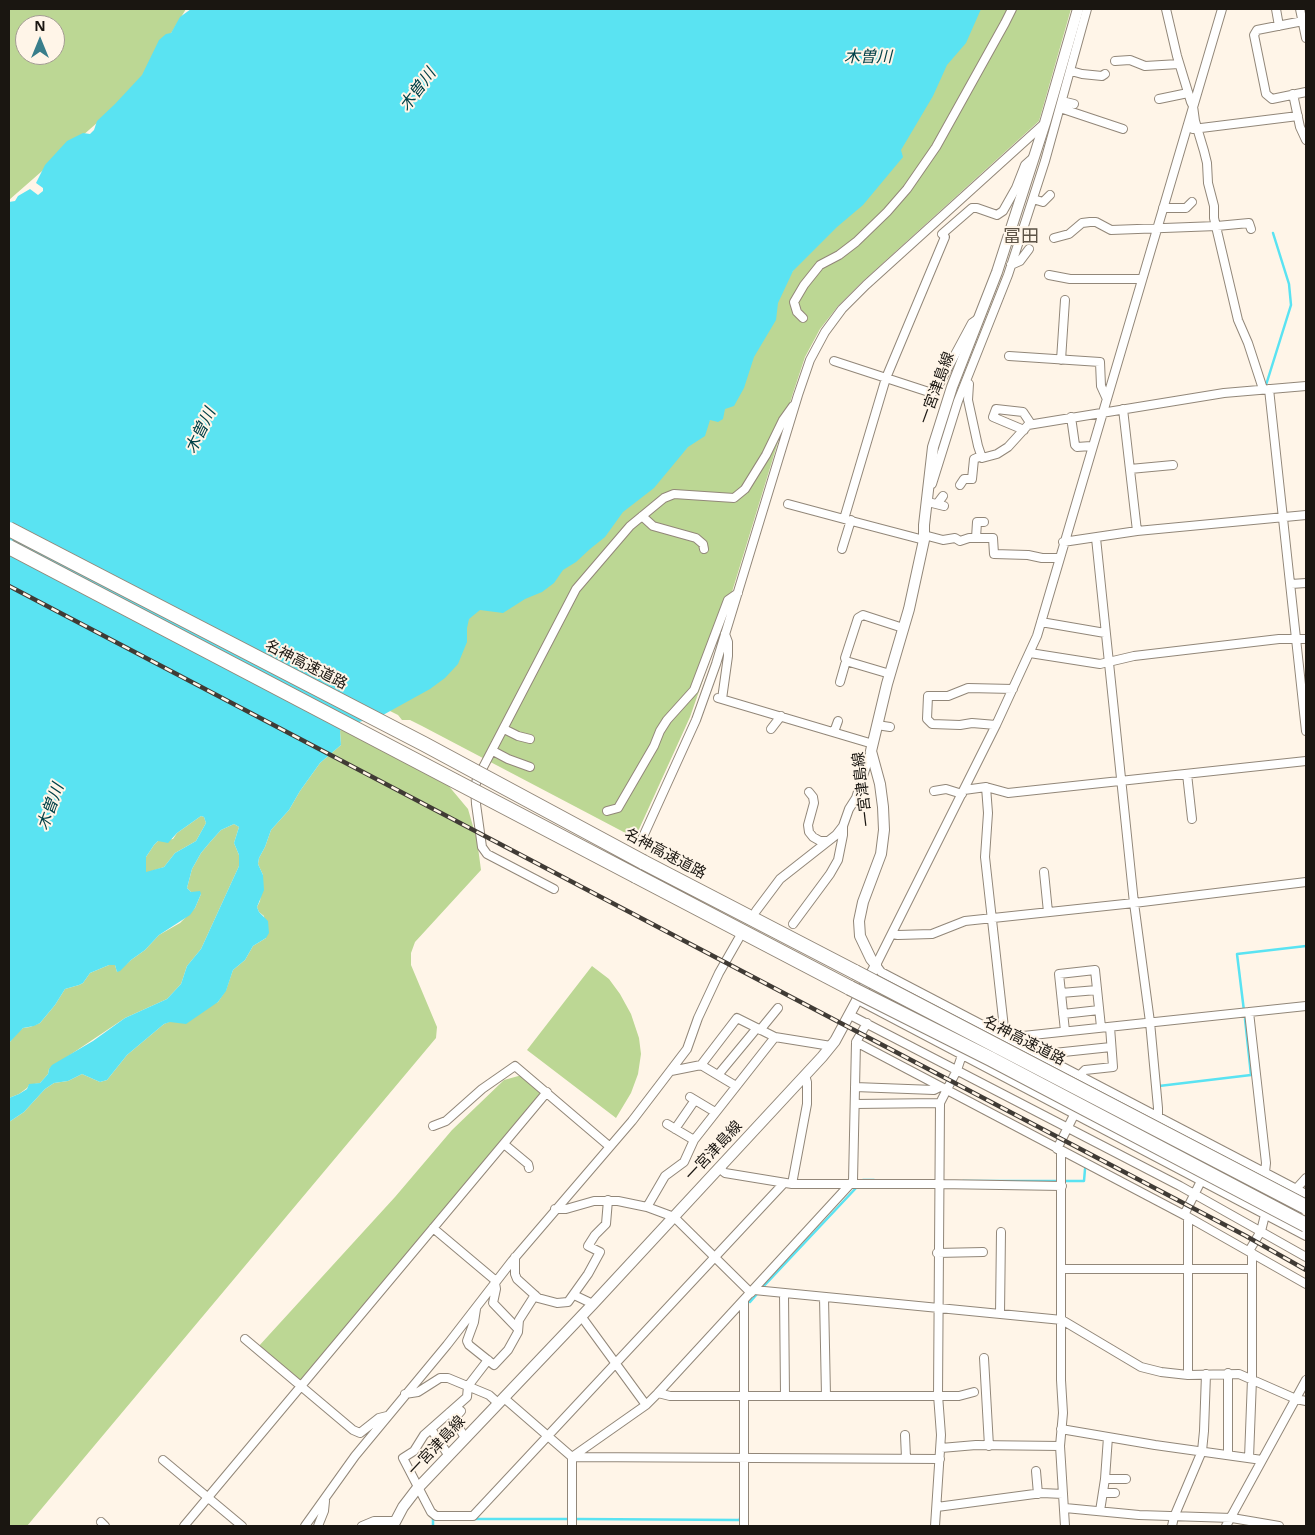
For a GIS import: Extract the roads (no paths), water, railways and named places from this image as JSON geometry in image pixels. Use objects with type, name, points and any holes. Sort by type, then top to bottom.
[{"type":"highway","name":"名神高速道路","points":[[9,529],[424,744],[643,862],[1306,1206]]},
{"type":"highway","name":"名神高速道路","points":[[9,547],[850,988],[991,1059],[1306,1224]]},
{"type":"main road","name":"一宮津島線","points":[[394,1524],[403,1507],[418,1488],[593,1304],[831,1046],[850,1015],[876,965],[860,936],[859,921],[863,902],[881,854],[884,830],[880,784],[872,747],[934,501],[933,447],[939,424],[998,272],[1045,123],[1078,9]]},
{"type":"street","points":[[803,318],[797,312],[794,302],[804,285],[820,265],[839,255],[871,228],[907,189],[940,139],[1012,9]]},
{"type":"street","points":[[934,501],[958,401],[1011,265],[1061,104],[1087,9]]},
{"type":"street","points":[[1166,9],[1179,64],[1193,106],[1207,163],[1208,183],[1214,206],[1214,218],[1218,226],[1238,320],[1266,389],[1284,517],[1306,731]]},
{"type":"street","points":[[1222,9],[1063,542],[1041,622],[1030,653],[876,965],[882,972],[1306,1194]]},
{"type":"street","points":[[1276,9],[1279,26]]},
{"type":"street","points":[[1300,9],[1306,38]]},
{"type":"street","points":[[1302,21],[1257,30],[1254,35],[1266,94],[1272,99],[1306,92]]},
{"type":"street","points":[[1115,61],[1130,60],[1144,66],[1179,64]]},
{"type":"street","points":[[1071,70],[1082,74],[1102,76],[1105,74]]},
{"type":"street","points":[[1159,99],[1188,93]]},
{"type":"street","points":[[1293,94],[1305,135]]},
{"type":"street","points":[[1061,104],[1074,104]]},
{"type":"street","points":[[1061,104],[1123,129]]},
{"type":"street","points":[[1186,130],[1298,116]]},
{"type":"street","points":[[642,839],[696,720],[738,593],[795,404],[810,360],[825,332],[842,309],[866,285],[1045,123]]},
{"type":"street","points":[[842,549],[848,519],[886,378],[945,237],[942,234],[972,208],[997,215],[1003,211],[1016,188],[1025,165],[1034,158]]},
{"type":"street","points":[[1032,199],[1042,202],[1050,195]]},
{"type":"street","points":[[1163,208],[1186,208],[1192,202]]},
{"type":"street","points":[[1054,238],[1069,234],[1082,223],[1090,222],[1096,222],[1111,230],[1248,223],[1251,229]]},
{"type":"street","points":[[1011,265],[1020,261],[1029,249]]},
{"type":"street","points":[[1049,275],[1070,278],[1142,279]]},
{"type":"street","points":[[1061,360],[1065,300]]},
{"type":"street","points":[[834,361],[932,393],[936,390],[972,323],[980,317]]},
{"type":"street","points":[[1009,356],[1100,362],[1100,386],[1106,397]]},
{"type":"street","points":[[967,380],[969,382],[968,400],[981,456]]},
{"type":"street","points":[[960,484],[964,479],[972,479],[974,459],[981,456],[982,458],[998,458],[1031,424],[1224,393],[1306,386]]},
{"type":"street","points":[[554,889],[487,854],[482,847],[475,787],[477,779],[576,589],[630,526],[664,498],[674,494],[734,498],[745,489],[766,455],[783,420],[795,404]]},
{"type":"street","points":[[1024,430],[994,417],[996,409],[1024,409],[1031,424]]},
{"type":"street","points":[[1123,409],[1137,531]]},
{"type":"street","points":[[1071,417],[1075,445],[1077,447],[1092,446]]},
{"type":"street","points":[[1130,469],[1173,465]]},
{"type":"street","points":[[934,501],[943,496]]},
{"type":"street","points":[[788,504],[924,537],[943,540],[955,538],[960,541],[969,538],[993,538],[994,554],[1059,558]]},
{"type":"street","points":[[1063,542],[1137,531],[1306,515]]},
{"type":"street","points":[[642,516],[653,526],[696,538],[703,544],[704,549]]},
{"type":"street","points":[[976,538],[977,522],[984,522]]},
{"type":"street","points":[[1096,538],[1134,903],[1150,1022],[1158,1115]]},
{"type":"street","points":[[1291,584],[1306,583]]},
{"type":"street","points":[[607,812],[618,808],[667,720],[694,690],[728,600],[738,593]]},
{"type":"street","points":[[840,682],[858,618],[862,614],[903,628]]},
{"type":"street","points":[[1041,622],[1105,633]]},
{"type":"street","points":[[725,634],[728,642],[728,656],[720,698],[834,732],[872,747],[856,798],[843,826],[836,835],[780,879],[756,911]]},
{"type":"street","points":[[1030,653],[1100,664],[1134,656],[1279,639],[1306,639]]},
{"type":"street","points":[[846,661],[890,674]]},
{"type":"street","points":[[996,725],[972,723],[960,725],[932,724],[927,719],[928,696],[948,696],[968,688],[1013,689]]},
{"type":"street","points":[[771,729],[781,716]]},
{"type":"street","points":[[834,732],[838,721]]},
{"type":"street","points":[[877,725],[890,727]]},
{"type":"street","points":[[504,729],[518,736],[530,739]]},
{"type":"street","points":[[493,751],[530,767]]},
{"type":"street","points":[[934,790],[946,789],[963,792],[986,787],[1008,793],[1306,761]]},
{"type":"street","points":[[1187,774],[1192,819]]},
{"type":"street","points":[[986,787],[988,813],[984,857],[1004,1028],[1003,1035]]},
{"type":"street","points":[[808,792],[814,797],[808,825],[809,832],[820,841],[828,841]]},
{"type":"street","points":[[793,924],[838,860],[843,826]]},
{"type":"street","points":[[1044,872],[1048,912]]},
{"type":"street","points":[[892,934],[898,936],[932,934],[965,921],[1306,882]]},
{"type":"street","points":[[305,1526],[355,1456],[387,1416],[515,1257],[671,1071],[687,1049],[698,1018],[719,973],[739,938]]},
{"type":"street","points":[[1065,1031],[1059,974],[1095,970],[1101,1027]]},
{"type":"street","points":[[1061,993],[1097,990]]},
{"type":"street","points":[[858,1000],[1306,1236]]},
{"type":"street","points":[[1016,1042],[1023,1036],[1306,1006]]},
{"type":"street","points":[[718,1075],[778,1008]]},
{"type":"street","points":[[1063,1014],[1099,1010]]},
{"type":"street","points":[[1249,1012],[1266,1163],[1265,1172]]},
{"type":"street","points":[[850,1015],[1194,1194],[1306,1257]]},
{"type":"street","points":[[671,1071],[701,1064],[737,1018],[775,1037],[831,1046]]},
{"type":"street","points":[[572,1457],[646,1405],[658,1394],[851,1185],[853,1181],[856,1042],[867,1023]]},
{"type":"street","points":[[1080,1075],[1085,1070],[1113,1067],[1110,1026]]},
{"type":"street","points":[[647,1207],[665,1176],[684,1162],[694,1140],[775,1037]]},
{"type":"street","points":[[856,1042],[1186,1216],[1306,1284]]},
{"type":"street","points":[[1048,1059],[1054,1053],[1111,1047]]},
{"type":"street","points":[[936,1526],[941,1448],[937,1308],[940,1102],[943,1088],[957,1070],[962,1055]]},
{"type":"street","points":[[701,1064],[736,1086]]},
{"type":"street","points":[[433,1126],[446,1121],[482,1089],[515,1066],[609,1146]]},
{"type":"street","points":[[488,1360],[468,1386],[467,1397],[424,1435],[414,1451],[403,1458],[418,1488],[436,1516],[473,1516],[715,1258],[788,1184],[807,1104],[807,1082],[805,1075]]},
{"type":"street","points":[[1066,1526],[1060,1446],[1062,1186],[1059,1150],[1067,1128],[1091,1081]]},
{"type":"street","points":[[855,1087],[934,1090],[943,1088]]},
{"type":"street","points":[[184,1526],[547,1092]]},
{"type":"street","points":[[675,1129],[692,1098],[715,1112]]},
{"type":"street","points":[[855,1104],[940,1102]]},
{"type":"street","points":[[667,1124],[694,1140]]},
{"type":"street","points":[[504,1144],[528,1164],[529,1168]]},
{"type":"street","points":[[1188,1374],[1186,1216],[1194,1194],[1219,1148]]},
{"type":"street","points":[[719,1168],[725,1172],[788,1184],[1062,1186]]},
{"type":"street","points":[[1296,1189],[1306,1178]]},
{"type":"street","points":[[1249,1458],[1252,1378],[1251,1252],[1261,1231],[1263,1214],[1279,1179]]},
{"type":"street","points":[[555,1209],[566,1209],[594,1201],[608,1200],[647,1207],[674,1217],[715,1258],[752,1291],[1062,1320],[1141,1367],[1160,1372],[1239,1374],[1252,1378],[1296,1399],[1306,1401]]},
{"type":"street","points":[[515,1257],[515,1274],[517,1279],[538,1298],[562,1304],[568,1302],[600,1252],[588,1246],[595,1235],[606,1224],[608,1200]]},
{"type":"street","points":[[434,1228],[495,1282]]},
{"type":"street","points":[[1000,1314],[1001,1232]]},
{"type":"street","points":[[937,1253],[983,1252]]},
{"type":"street","points":[[1062,1269],[1252,1269]]},
{"type":"street","points":[[495,1282],[493,1302],[517,1328]]},
{"type":"street","points":[[574,1294],[593,1304]]},
{"type":"street","points":[[784,1294],[785,1395]]},
{"type":"street","points":[[477,1306],[474,1322],[467,1341],[469,1345],[494,1365],[508,1350],[518,1332],[519,1320],[535,1295]]},
{"type":"street","points":[[824,1297],[826,1396]]},
{"type":"street","points":[[744,1300],[744,1526]]},
{"type":"street","points":[[581,1316],[646,1405]]},
{"type":"street","points":[[245,1339],[354,1430],[360,1433],[379,1418],[387,1416]]},
{"type":"street","points":[[984,1358],[989,1446]]},
{"type":"street","points":[[1228,1373],[1228,1455]]},
{"type":"street","points":[[1172,1526],[1174,1517],[1202,1452],[1206,1374]]},
{"type":"street","points":[[405,1394],[418,1392],[440,1378],[448,1378],[501,1400],[572,1457],[940,1459]]},
{"type":"street","points":[[1226,1526],[1306,1380]]},
{"type":"street","points":[[658,1394],[670,1396],[959,1396],[974,1392]]},
{"type":"street","points":[[454,1419],[461,1411]]},
{"type":"street","points":[[450,1412],[465,1438]]},
{"type":"street","points":[[432,1429],[449,1456]]},
{"type":"street","points":[[1061,1429],[1262,1460]]},
{"type":"street","points":[[905,1435],[906,1458]]},
{"type":"street","points":[[1100,1511],[1104,1493],[1108,1437]]},
{"type":"street","points":[[941,1448],[1060,1446]]},
{"type":"street","points":[[572,1457],[572,1526]]},
{"type":"street","points":[[163,1460],[242,1526]]},
{"type":"street","points":[[1036,1471],[1038,1494]]},
{"type":"street","points":[[1105,1479],[1126,1479]]},
{"type":"street","points":[[1104,1493],[1114,1493]]},
{"type":"street","points":[[937,1507],[1038,1494],[1063,1494]]},
{"type":"street","points":[[318,1526],[324,1511],[325,1500]]},
{"type":"street","points":[[1066,1508],[1174,1517],[1232,1518],[1279,1526]]},
{"type":"street","points":[[362,1526],[374,1521],[394,1524]]},
{"type":"water","name":"木曽川","points":[[191,9],[981,9],[966,43],[947,65],[933,96],[901,150],[903,157],[863,205],[837,227],[793,271],[778,303],[776,320],[754,357],[744,388],[734,406],[725,409],[723,419],[718,422],[710,420],[705,436],[688,447],[654,488],[623,512],[605,537],[576,562],[563,570],[554,583],[542,592],[525,599],[503,613],[480,610],[469,619],[467,642],[458,664],[445,678],[430,689],[383,715],[342,727],[340,731],[341,745],[320,763],[289,810],[271,830],[259,858],[258,864],[263,875],[264,890],[257,907],[259,912],[268,921],[269,933],[266,938],[253,946],[245,960],[233,970],[226,991],[218,1002],[186,1024],[170,1022],[164,1024],[127,1055],[107,1080],[100,1082],[82,1074],[68,1081],[54,1083],[45,1089],[24,1112],[9,1122],[9,1098],[27,1089],[29,1084],[40,1083],[48,1074],[52,1065],[93,1041],[125,1018],[167,999],[181,984],[187,966],[201,949],[239,866],[239,855],[234,843],[239,827],[234,824],[221,830],[201,853],[192,869],[187,888],[191,892],[200,891],[201,894],[190,915],[159,935],[145,950],[120,971],[117,972],[115,965],[109,965],[90,973],[83,983],[65,989],[40,1023],[23,1028],[9,1043],[9,202],[15,201],[18,196],[30,189],[38,195],[43,191],[43,188],[36,183],[45,165],[67,141],[83,133],[90,134],[94,130],[97,121],[142,75],[159,40],[166,34],[171,33],[180,17]],"holes":[[[201,816],[204,817],[206,823],[196,841],[175,853],[164,867],[146,872],[146,857],[158,841],[168,843],[177,833]]]},
{"type":"waterway","points":[[1266,385],[1291,305],[1289,284],[1273,233]]},
{"type":"waterway","points":[[1244,1011],[1237,954],[1306,946]]},
{"type":"waterway","points":[[1159,1086],[1251,1075],[1245,1019]]},
{"type":"waterway","points":[[1065,1181],[1084,1181],[1085,1169]]},
{"type":"waterway","points":[[863,1180],[874,1180]]},
{"type":"waterway","points":[[963,1181],[1059,1181]]},
{"type":"waterway","points":[[763,1287],[856,1188]]},
{"type":"waterway","points":[[750,1302],[757,1294]]},
{"type":"waterway","points":[[576,1519],[740,1520],[740,1518]]},
{"type":"waterway","points":[[433,1526],[433,1519],[435,1519]]},
{"type":"waterway","points":[[473,1519],[569,1519]]},
{"type":"railway","points":[[9,586],[1246,1236],[1306,1270]]},
{"type":"district","name":"冨田","points":[[1021,237]]}]
